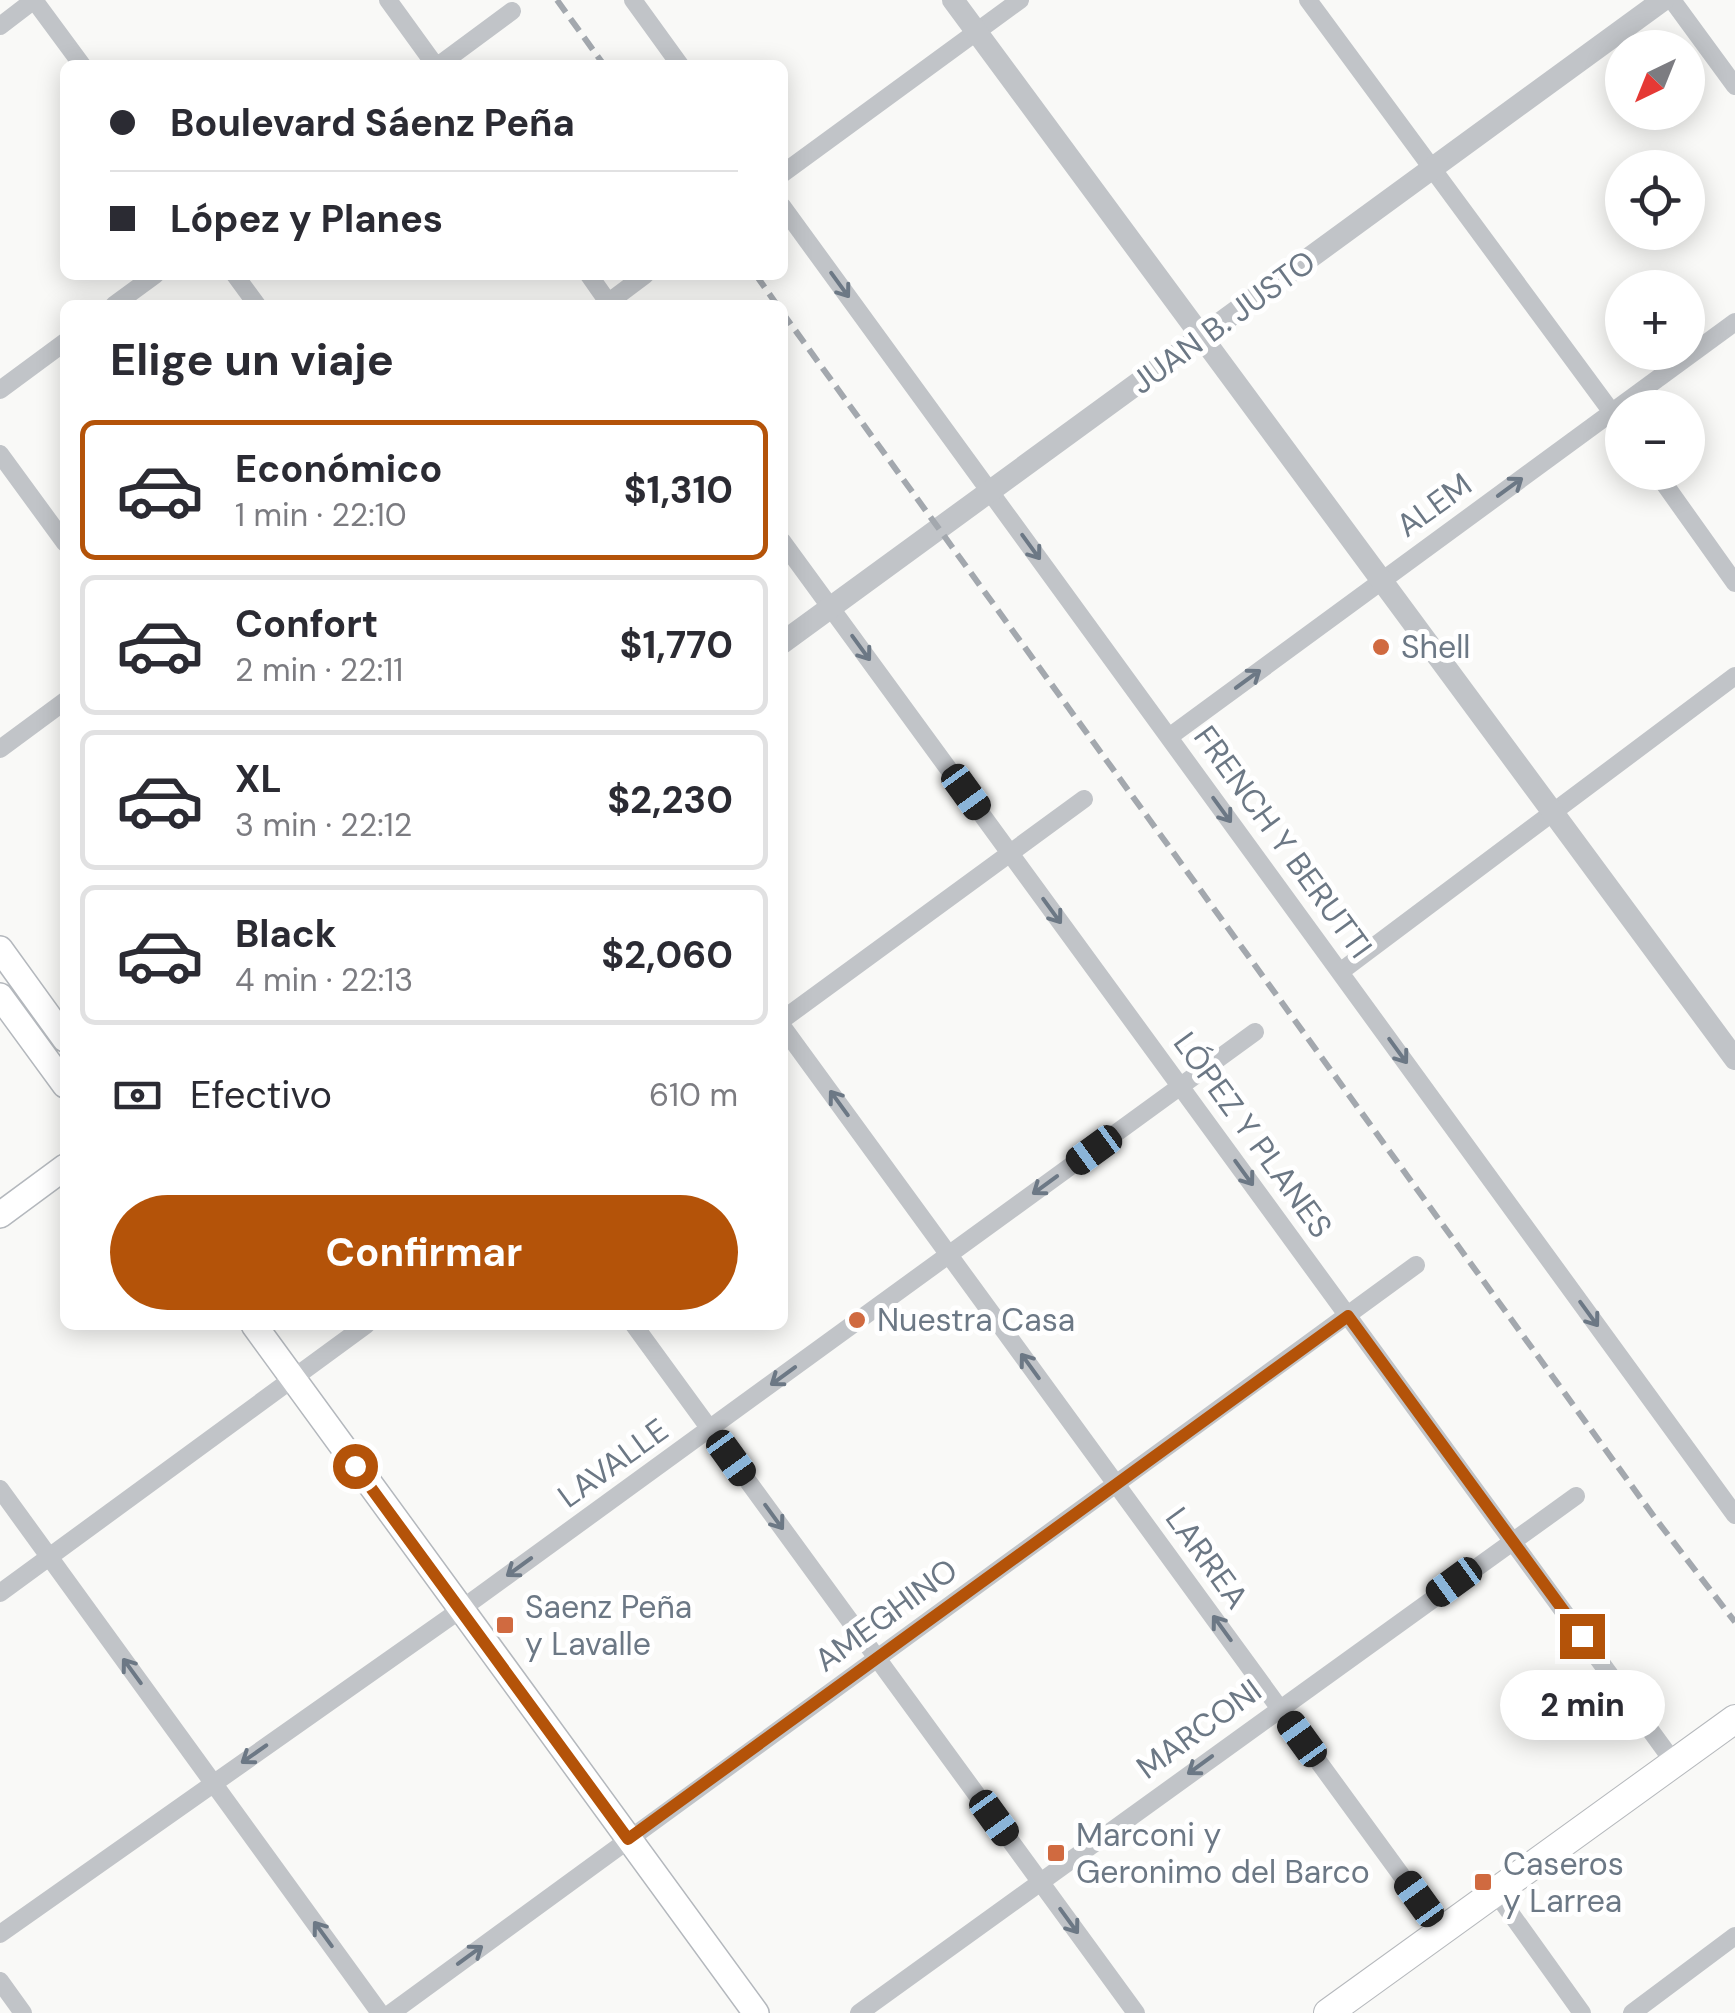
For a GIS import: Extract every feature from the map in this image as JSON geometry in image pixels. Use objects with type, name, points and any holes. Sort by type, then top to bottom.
[{"type":"main road","points":[[0,949],[60,1032]]},
{"type":"main road","points":[[0,996],[60,1078]]},
{"type":"main road","points":[[0,1215],[60,1172]]},
{"type":"main road","points":[[258,1330],[756,2013]]},
{"type":"main road","points":[[1328,2013],[1734,1723]]},
{"type":"street","points":[[0,26],[34,0],[78,60]]},
{"type":"street","points":[[388,0],[433,60]]},
{"type":"street","points":[[633,0],[676,60]]},
{"type":"street","points":[[953,0],[1552,812],[1731,1047]]},
{"type":"street","points":[[788,170],[1020,0]]},
{"type":"street","points":[[1308,0],[1605,401]]},
{"type":"street","name":"JUAN B. JUSTO","points":[[788,639],[1663,0]]},
{"type":"street","points":[[1672,0],[1735,86]]},
{"type":"street","points":[[444,60],[512,11]]},
{"type":"street","name":"FRENCH Y BERUTTI","points":[[788,214],[1735,1515]]},
{"type":"street","points":[[121,300],[148,280]]},
{"type":"street","points":[[613,300],[639,280]]},
{"type":"street","name":"ALEM","points":[[1653,390],[1735,322]]},
{"type":"street","points":[[0,390],[60,346]]},
{"type":"street","name":"ALEM","points":[[1169,737],[1382,580],[1605,428]]},
{"type":"street","points":[[0,454],[60,537]]},
{"type":"street","points":[[1669,490],[1735,583]]},
{"type":"street","name":"LÓPEZ Y PLANES","points":[[788,549],[1675,1764]]},
{"type":"street","points":[[1340,972],[1735,676]]},
{"type":"street","points":[[0,749],[60,705]]},
{"type":"street","points":[[788,1019],[1084,799]]},
{"type":"street","name":"LARREA","points":[[788,1031],[1442,1931]]},
{"type":"street","name":"LAVALLE","points":[[0,1934],[460,1610],[1255,1032]]},
{"type":"street","name":"AMEGHINO","points":[[391,2013],[1416,1265]]},
{"type":"street","points":[[0,1593],[359,1330]]},
{"type":"street","points":[[638,1330],[1136,2013]]},
{"type":"street","points":[[0,1490],[380,2013]]},
{"type":"street","name":"MARCONI","points":[[859,2013],[1576,1496]]},
{"type":"street","points":[[1496,1893],[1582,2013]]},
{"type":"street","points":[[1632,2013],[1735,1936]]},
{"type":"street","points":[[0,1981],[23,2013]]},
{"type":"railway","points":[[557,0],[600,60]]},
{"type":"railway","points":[[760,280],[774,300]]},
{"type":"railway","points":[[788,320],[1655,1518],[1735,1622]]},
{"type":"place","name":"Shell","points":[[1381,647]]},
{"type":"place","name":"Nuestra Casa","points":[[857,1320]]},
{"type":"place","name":"Saenz Peña y Lavalle","points":[[505,1625]]},
{"type":"place","name":"Marconi y Geronimo del Barco","points":[[1056,1853]]},
{"type":"place","name":"Caseros y Larrea","points":[[1483,1882]]},
{"type":"route","points":[[355,1466],[628,1839],[1348,1316],[1582,1636]]}]
